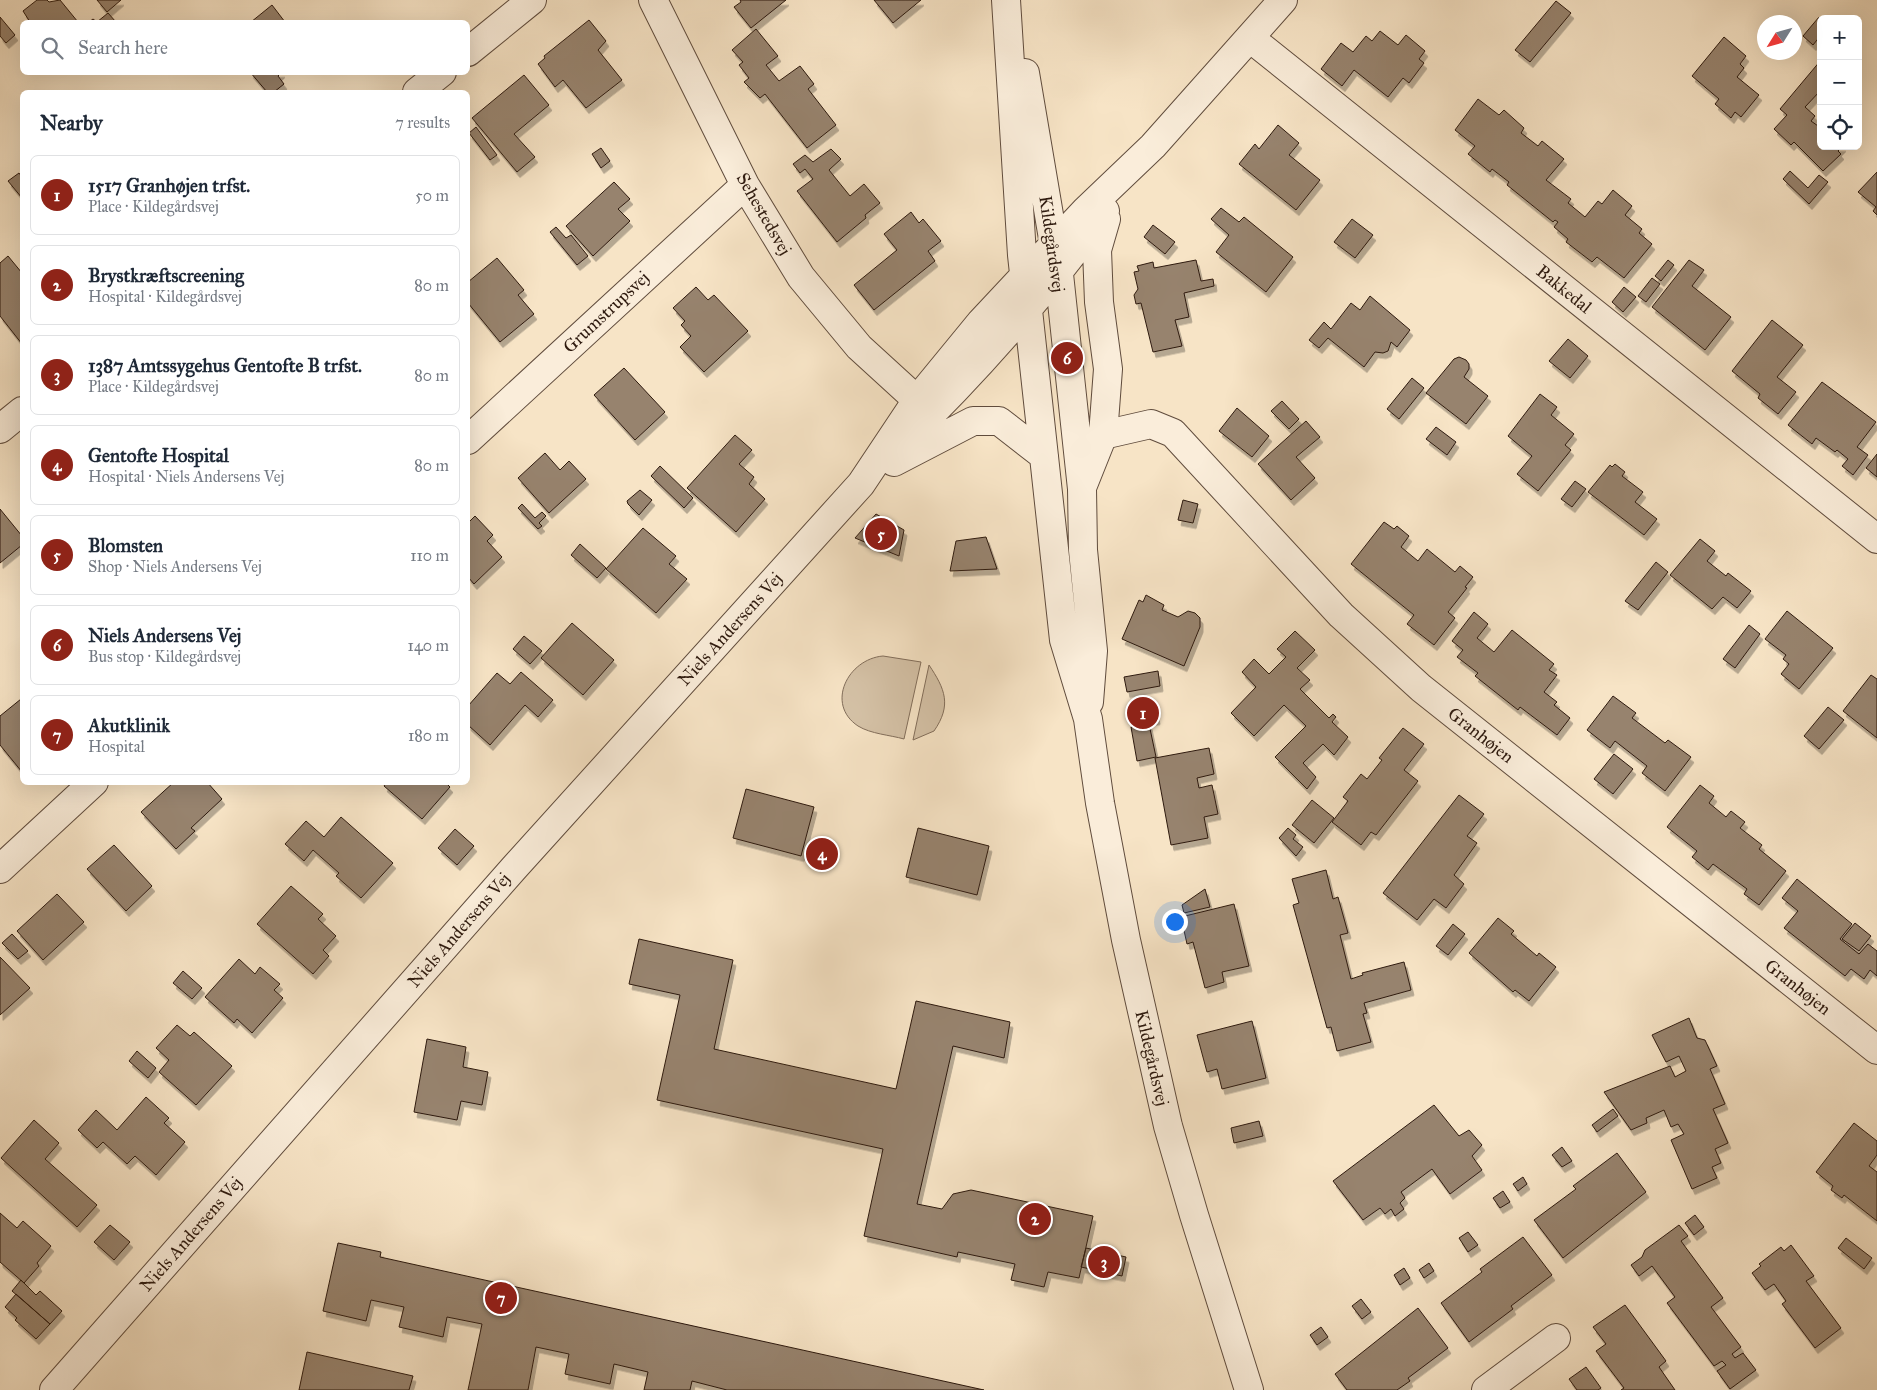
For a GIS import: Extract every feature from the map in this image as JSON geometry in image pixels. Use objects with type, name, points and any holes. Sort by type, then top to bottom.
[{"type":"street","points":[[470,50],[532,0]]},
{"type":"street","name":"Sehestedsvej","points":[[653,0],[745,185],[801,277],[859,347],[925,406],[957,430]]},
{"type":"street","name":"Kildegårdsvej","points":[[1006,0],[1016,195],[1064,640],[1088,719],[1100,803],[1126,940],[1166,1117],[1194,1216],[1249,1390]]},
{"type":"street","name":"Kildegårdsvej","points":[[1013,0],[1059,274],[1082,489],[1083,550],[1093,651],[1088,719]]},
{"type":"street","name":"Niels Andersens Vej","points":[[54,1390],[514,868],[868,476],[925,406],[1024,274],[1153,146],[1283,0]]},
{"type":"street","name":"Bakkedal","points":[[1250,38],[1877,539]]},
{"type":"street","points":[[420,90],[438,75]]},
{"type":"street","name":"Niels Andersens Vej","points":[[925,406],[1028,311],[1059,274],[1153,146]]},
{"type":"street","name":"Grumstrupsvej","points":[[470,438],[745,185]]},
{"type":"street","name":"Kildegårdsvej","points":[[1082,489],[1103,435],[1108,369],[1098,302],[1097,250],[1110,204]]},
{"type":"street","points":[[0,429],[20,413]]},
{"type":"street","points":[[868,476],[973,422],[999,421],[1044,456]]},
{"type":"street","name":"Granhøjen","points":[[1103,435],[1151,424],[1173,433],[1341,615],[1421,688],[1877,1050]]},
{"type":"street","points":[[0,869],[91,785]]},
{"type":"street","points":[[1486,1390],[1556,1338]]},
{"type":"shaded area","points":[[883,656],[921,662],[904,739],[863,729],[848,717],[843,706],[842,695],[845,684],[851,674],[860,665],[871,659]]},
{"type":"shaded area","points":[[929,665],[939,682],[945,705],[940,722],[934,731],[913,740]]},
{"type":"building","points":[[37,0],[47,0],[49,2],[60,0],[76,20],[29,20],[23,11]]},
{"type":"building","points":[[97,0],[121,0],[107,12]]},
{"type":"building","points":[[740,0],[786,0],[751,28],[734,7],[741,2]]},
{"type":"building","points":[[874,0],[921,0],[893,23]]},
{"type":"building","points":[[1556,1],[1571,13],[1530,62],[1515,50]]},
{"type":"building","points":[[272,5],[283,20],[253,20]]},
{"type":"building","points":[[108,13],[114,20],[99,20]]},
{"type":"building","points":[[0,17],[15,35],[6,43],[0,36]]},
{"type":"building","points":[[1817,19],[1817,40],[1813,45],[1803,36]]},
{"type":"building","points":[[589,20],[606,41],[598,50],[622,80],[586,108],[563,80],[555,87],[538,64],[545,58],[544,56]]},
{"type":"building","points":[[756,29],[778,56],[766,65],[779,81],[800,66],[814,84],[808,89],[836,125],[807,148],[765,94],[760,98],[744,82],[749,78],[739,65],[743,62],[732,50]]},
{"type":"building","points":[[1380,31],[1398,45],[1406,35],[1425,51],[1419,59],[1424,63],[1409,83],[1403,78],[1388,97],[1354,70],[1342,86],[1321,69],[1341,43],[1353,52],[1366,36],[1372,41]]},
{"type":"building","points":[[1724,37],[1746,56],[1740,64],[1744,68],[1737,77],[1759,95],[1741,117],[1735,112],[1731,118],[1715,104],[1719,99],[1692,76]]},
{"type":"building","points":[[1817,65],[1817,94],[1805,107],[1815,116],[1811,121],[1817,125],[1817,150],[1839,150],[1841,154],[1823,171],[1794,142],[1791,145],[1774,129],[1787,115],[1780,109]]},
{"type":"building","points":[[253,75],[279,75],[284,84],[276,90],[265,90]]},
{"type":"building","points":[[524,75],[549,105],[514,134],[535,157],[517,172],[472,118]]},
{"type":"building","points":[[1478,99],[1499,115],[1504,110],[1524,128],[1521,133],[1538,146],[1542,141],[1564,159],[1546,180],[1571,199],[1568,203],[1585,217],[1598,201],[1602,204],[1613,190],[1632,206],[1625,215],[1642,229],[1639,233],[1652,244],[1624,278],[1597,257],[1592,262],[1566,242],[1568,239],[1554,227],[1558,222],[1555,220],[1553,222],[1507,185],[1509,182],[1492,169],[1490,172],[1468,154],[1475,146],[1455,130]]},
{"type":"building","points":[[1278,125],[1299,143],[1289,155],[1320,180],[1296,210],[1239,164],[1255,144],[1259,149]]},
{"type":"building","points":[[476,127],[497,155],[490,160],[470,132]]},
{"type":"building","points":[[601,148],[610,161],[601,168],[592,154]]},
{"type":"building","points":[[831,149],[841,159],[829,170],[850,196],[864,184],[880,203],[865,215],[866,218],[837,242],[797,191],[813,179],[805,169],[800,173],[793,164],[805,155],[813,162]]},
{"type":"building","points":[[1790,171],[1808,188],[1819,175],[1828,182],[1809,204],[1783,179]]},
{"type":"building","points":[[1877,172],[1877,215],[1873,211],[1876,207],[1858,192]]},
{"type":"building","points":[[19,173],[20,196],[8,181]]},
{"type":"building","points":[[614,182],[630,199],[618,209],[630,221],[593,256],[566,226]]},
{"type":"building","points":[[1221,208],[1239,222],[1244,217],[1293,257],[1266,292],[1216,252],[1229,235],[1211,219]]},
{"type":"building","points":[[911,212],[919,223],[923,219],[941,241],[928,251],[935,261],[874,310],[854,285],[897,250],[884,234]]},
{"type":"building","points":[[1352,219],[1373,235],[1355,258],[1334,242]]},
{"type":"building","points":[[1153,225],[1175,242],[1165,254],[1144,237]]},
{"type":"building","points":[[556,227],[566,238],[571,235],[588,256],[577,265],[550,232]]},
{"type":"building","points":[[8,256],[20,271],[20,341],[0,316],[0,263]]},
{"type":"building","points":[[497,258],[524,290],[518,295],[534,314],[500,342],[470,305],[470,280]]},
{"type":"building","points":[[1196,260],[1201,281],[1213,279],[1214,286],[1184,293],[1189,317],[1175,320],[1182,346],[1153,352],[1141,303],[1136,304],[1134,295],[1138,289],[1134,272],[1139,271],[1137,266],[1153,262],[1154,268]]},
{"type":"building","points":[[1668,260],[1674,265],[1661,281],[1655,276]]},
{"type":"building","points":[[1689,260],[1704,270],[1692,286],[1731,317],[1705,350],[1652,307]]},
{"type":"building","points":[[1652,278],[1660,284],[1646,302],[1638,296]]},
{"type":"building","points":[[696,287],[708,300],[714,295],[748,331],[704,372],[680,347],[691,336],[681,325],[685,321],[673,308]]},
{"type":"building","points":[[1624,287],[1636,297],[1623,312],[1612,302]]},
{"type":"building","points":[[1370,296],[1410,330],[1397,347],[1391,342],[1388,351],[1383,353],[1375,352],[1364,367],[1328,338],[1319,348],[1309,340],[1324,322],[1331,329],[1351,303],[1360,310]]},
{"type":"building","points":[[1772,320],[1803,345],[1777,377],[1796,392],[1778,414],[1758,398],[1760,394],[1732,371]]},
{"type":"building","points":[[1568,339],[1588,356],[1570,378],[1549,361]]},
{"type":"building","points":[[1459,357],[1466,360],[1469,364],[1469,369],[1464,377],[1488,396],[1466,424],[1426,393],[1454,359]]},
{"type":"building","points":[[624,368],[665,412],[635,440],[594,395]]},
{"type":"building","points":[[1412,378],[1424,388],[1399,419],[1387,409]]},
{"type":"building","points":[[1822,382],[1876,422],[1857,447],[1868,455],[1853,475],[1842,466],[1848,459],[1837,450],[1835,452],[1816,438],[1812,444],[1788,425]]},
{"type":"building","points":[[1540,394],[1557,407],[1551,415],[1574,434],[1565,445],[1571,450],[1538,491],[1517,474],[1532,456],[1508,436]]},
{"type":"building","points":[[1282,401],[1299,419],[1289,429],[1271,411]]},
{"type":"building","points":[[1237,408],[1269,436],[1252,457],[1219,431]]},
{"type":"building","points":[[1306,421],[1320,437],[1296,457],[1315,478],[1291,500],[1258,464]]},
{"type":"building","points":[[1436,427],[1456,442],[1447,455],[1426,439]]},
{"type":"building","points":[[735,435],[752,450],[739,464],[754,477],[749,484],[765,499],[736,532],[687,488]]},
{"type":"building","points":[[545,453],[560,470],[569,461],[586,479],[549,513],[518,478]]},
{"type":"building","points":[[1877,454],[1877,477],[1866,468]]},
{"type":"building","points":[[1615,464],[1625,472],[1622,476],[1643,492],[1635,502],[1657,519],[1644,535],[1588,492],[1610,465],[1612,467]]},
{"type":"building","points":[[660,466],[693,498],[684,508],[651,476]]},
{"type":"building","points":[[1575,481],[1586,489],[1572,507],[1561,499]]},
{"type":"building","points":[[640,490],[652,500],[639,515],[627,501]]},
{"type":"building","points":[[1183,500],[1198,504],[1193,523],[1178,520]]},
{"type":"building","points":[[522,504],[535,518],[542,512],[546,516],[539,523],[542,526],[538,529],[518,508]]},
{"type":"building","points":[[0,509],[20,534],[20,547],[0,563]]},
{"type":"building","points":[[876,514],[904,530],[899,556],[855,538]]},
{"type":"building","points":[[475,516],[493,535],[487,541],[502,557],[474,584],[470,579],[470,521]]},
{"type":"building","points":[[1384,522],[1394,529],[1397,526],[1409,536],[1401,547],[1418,561],[1427,549],[1455,572],[1460,566],[1473,577],[1465,587],[1467,588],[1448,612],[1455,618],[1434,645],[1407,624],[1414,615],[1351,564]]},
{"type":"building","points":[[643,528],[676,556],[669,564],[687,579],[656,613],[606,569]]},
{"type":"building","points":[[986,537],[997,569],[950,571],[956,541]]},
{"type":"building","points":[[1700,539],[1715,551],[1707,561],[1726,576],[1728,573],[1751,591],[1737,608],[1723,597],[1712,609],[1670,575]]},
{"type":"building","points":[[580,544],[606,568],[597,578],[571,555]]},
{"type":"building","points":[[1656,562],[1668,572],[1638,610],[1625,601]]},
{"type":"building","points":[[1146,595],[1164,605],[1162,610],[1178,617],[1188,611],[1195,613],[1200,618],[1200,627],[1184,666],[1122,639],[1139,600],[1143,602]]},
{"type":"building","points":[[1787,611],[1833,648],[1799,689],[1781,674],[1789,664],[1783,659],[1786,655],[1765,639]]},
{"type":"building","points":[[1474,612],[1488,624],[1477,638],[1494,652],[1512,630],[1554,664],[1549,670],[1557,675],[1544,692],[1557,702],[1554,705],[1570,718],[1557,735],[1520,707],[1518,710],[1475,676],[1478,673],[1457,657],[1463,650],[1452,641]]},
{"type":"building","points":[[572,623],[614,660],[583,695],[541,658]]},
{"type":"building","points":[[1749,625],[1760,634],[1735,668],[1723,659]]},
{"type":"building","points":[[1295,631],[1315,650],[1297,668],[1310,680],[1300,689],[1329,718],[1333,714],[1336,717],[1332,722],[1348,737],[1334,755],[1323,744],[1303,763],[1316,777],[1307,789],[1275,757],[1306,726],[1284,705],[1254,736],[1231,713],[1256,687],[1242,672],[1254,659],[1269,674],[1286,657],[1277,649]]},
{"type":"building","points":[[524,636],[542,651],[530,664],[513,649]]},
{"type":"building","points":[[1158,671],[1160,686],[1127,692],[1124,677]]},
{"type":"building","points":[[521,672],[553,700],[538,717],[525,705],[490,745],[470,727],[470,704],[497,673],[510,684]]},
{"type":"building","points":[[1871,675],[1877,679],[1877,738],[1843,711]]},
{"type":"building","points":[[1613,696],[1636,713],[1632,718],[1665,743],[1668,740],[1691,757],[1665,791],[1642,773],[1647,766],[1615,741],[1610,748],[1587,730]]},
{"type":"building","points":[[20,700],[20,770],[0,745],[0,716]]},
{"type":"building","points":[[1154,703],[1157,719],[1132,723],[1129,708]]},
{"type":"building","points":[[1828,707],[1844,720],[1819,749],[1804,736]]},
{"type":"building","points":[[1149,724],[1156,757],[1137,761],[1131,727]]},
{"type":"building","points":[[1403,728],[1424,744],[1404,770],[1418,781],[1376,835],[1371,832],[1361,845],[1332,822],[1348,801],[1343,797],[1361,774],[1367,779],[1382,760],[1379,758]]},
{"type":"building","points":[[1209,748],[1214,774],[1197,778],[1199,788],[1212,785],[1218,814],[1204,817],[1208,838],[1171,845],[1155,758]]},
{"type":"building","points":[[1614,754],[1633,769],[1613,794],[1594,779]]},
{"type":"building","points":[[171,785],[210,785],[222,799],[191,828],[195,831],[176,849],[141,812]]},
{"type":"building","points":[[448,785],[450,787],[422,819],[384,786]]},
{"type":"building","points":[[1700,785],[1714,796],[1709,803],[1726,817],[1731,811],[1745,822],[1740,828],[1762,845],[1759,849],[1786,871],[1759,905],[1744,894],[1747,889],[1713,864],[1708,870],[1692,857],[1697,851],[1667,827]]},
{"type":"building","points":[[746,789],[814,807],[801,856],[733,838]]},
{"type":"building","points":[[1459,795],[1484,814],[1467,836],[1477,843],[1454,875],[1464,884],[1446,908],[1434,899],[1417,920],[1383,893]]},
{"type":"building","points":[[1312,800],[1334,818],[1314,843],[1292,825]]},
{"type":"building","points":[[341,817],[393,863],[361,898],[336,876],[339,873],[313,850],[304,861],[285,844],[306,821],[324,837]]},
{"type":"building","points":[[918,828],[989,846],[977,895],[906,877]]},
{"type":"building","points":[[1288,828],[1296,835],[1293,839],[1303,847],[1296,856],[1279,838]]},
{"type":"building","points":[[455,829],[474,846],[457,865],[438,848]]},
{"type":"building","points":[[114,845],[152,886],[126,911],[87,869]]},
{"type":"building","points":[[1326,870],[1333,899],[1338,897],[1348,933],[1340,935],[1351,979],[1363,975],[1362,973],[1404,962],[1411,990],[1364,1003],[1367,1013],[1363,1014],[1371,1042],[1337,1051],[1331,1027],[1327,1028],[1293,905],[1299,903],[1292,879]]},
{"type":"building","points":[[1797,879],[1852,924],[1840,939],[1859,954],[1868,944],[1877,951],[1877,976],[1870,970],[1864,979],[1851,969],[1845,976],[1784,928],[1798,911],[1782,898]]},
{"type":"building","points":[[291,886],[323,914],[318,919],[336,936],[323,950],[329,956],[313,974],[257,924]]},
{"type":"building","points":[[1205,889],[1210,907],[1184,913],[1182,905]]},
{"type":"building","points":[[57,894],[84,922],[43,960],[17,931]]},
{"type":"building","points":[[1234,904],[1249,966],[1222,972],[1224,982],[1205,988],[1193,942],[1187,944],[1181,917]]},
{"type":"building","points":[[1498,918],[1514,931],[1511,934],[1537,956],[1539,953],[1556,967],[1529,1001],[1515,990],[1513,992],[1469,953]]},
{"type":"building","points":[[1855,923],[1871,936],[1859,951],[1842,939]]},
{"type":"building","points":[[1453,924],[1465,934],[1448,955],[1436,946]]},
{"type":"building","points":[[12,934],[28,951],[18,959],[2,943]]},
{"type":"building","points":[[639,939],[733,960],[714,1049],[896,1089],[916,1001],[1010,1022],[1004,1058],[953,1046],[917,1204],[942,1209],[953,1194],[971,1190],[1093,1216],[1079,1278],[1048,1272],[1044,1287],[1011,1280],[1015,1264],[958,1252],[957,1257],[864,1236],[883,1149],[657,1100],[680,995],[629,984]]},
{"type":"building","points":[[0,957],[30,988],[0,1015]]},
{"type":"building","points":[[239,959],[255,974],[260,967],[280,984],[274,990],[283,998],[252,1033],[237,1019],[234,1023],[205,997]]},
{"type":"building","points":[[183,971],[202,988],[192,999],[173,983]]},
{"type":"building","points":[[1689,1018],[1697,1038],[1705,1040],[1717,1066],[1710,1069],[1725,1104],[1713,1109],[1728,1143],[1715,1149],[1721,1163],[1712,1167],[1717,1178],[1692,1189],[1671,1140],[1684,1134],[1678,1124],[1671,1127],[1664,1110],[1646,1118],[1647,1123],[1631,1130],[1604,1092],[1670,1066],[1675,1077],[1686,1071],[1679,1056],[1666,1062],[1652,1035]]},
{"type":"building","points":[[1252,1021],[1266,1078],[1222,1089],[1217,1069],[1207,1072],[1197,1035]]},
{"type":"building","points":[[177,1025],[190,1036],[194,1032],[232,1066],[196,1105],[159,1072],[169,1060],[156,1048]]},
{"type":"building","points":[[427,1039],[466,1047],[463,1067],[488,1072],[482,1105],[461,1101],[457,1120],[414,1112]]},
{"type":"building","points":[[137,1051],[156,1068],[148,1078],[129,1061]]},
{"type":"building","points":[[146,1097],[169,1118],[164,1123],[185,1142],[156,1175],[135,1156],[127,1164],[103,1142],[97,1148],[78,1130],[96,1110],[117,1130]]},
{"type":"building","points":[[1434,1105],[1459,1136],[1469,1130],[1482,1145],[1472,1156],[1482,1170],[1450,1194],[1432,1169],[1401,1192],[1405,1198],[1400,1203],[1404,1209],[1395,1216],[1391,1209],[1385,1214],[1380,1208],[1363,1220],[1333,1181]]},
{"type":"building","points":[[1613,1109],[1618,1116],[1597,1132],[1592,1125]]},
{"type":"building","points":[[34,1120],[59,1143],[45,1159],[97,1205],[77,1227],[1,1158]]},
{"type":"building","points":[[1259,1121],[1263,1136],[1234,1143],[1231,1128]]},
{"type":"building","points":[[1854,1123],[1877,1141],[1877,1155],[1869,1166],[1877,1172],[1877,1221],[1844,1195],[1842,1198],[1831,1190],[1833,1186],[1816,1172]]},
{"type":"building","points":[[1562,1147],[1572,1161],[1562,1167],[1552,1155]]},
{"type":"building","points":[[1617,1153],[1646,1192],[1563,1258],[1534,1220],[1576,1189],[1573,1186]]},
{"type":"building","points":[[1523,1177],[1527,1184],[1518,1191],[1513,1184]]},
{"type":"building","points":[[1503,1191],[1510,1202],[1500,1208],[1493,1198]]},
{"type":"building","points":[[0,1213],[17,1228],[23,1221],[51,1246],[37,1263],[39,1266],[24,1283],[0,1262]]},
{"type":"building","points":[[1695,1215],[1704,1227],[1694,1235],[1685,1223]]},
{"type":"building","points":[[110,1225],[130,1242],[114,1260],[94,1242]]},
{"type":"building","points":[[1679,1225],[1688,1236],[1681,1241],[1723,1298],[1711,1307],[1741,1347],[1732,1354],[1735,1358],[1743,1353],[1756,1370],[1730,1389],[1717,1371],[1726,1365],[1722,1361],[1714,1366],[1667,1303],[1675,1297],[1652,1266],[1639,1276],[1631,1265],[1642,1257],[1645,1250]]},
{"type":"building","points":[[1468,1232],[1478,1245],[1468,1252],[1459,1238]]},
{"type":"building","points":[[1523,1237],[1552,1275],[1511,1306],[1513,1309],[1469,1342],[1441,1303],[1482,1272],[1480,1269]]},
{"type":"building","points":[[1846,1238],[1872,1258],[1864,1269],[1838,1248]]},
{"type":"building","points":[[338,1243],[381,1252],[380,1257],[984,1390],[727,1390],[692,1381],[690,1390],[644,1390],[648,1372],[614,1364],[610,1384],[565,1374],[569,1354],[536,1347],[528,1390],[468,1390],[482,1324],[447,1317],[443,1337],[399,1327],[404,1307],[371,1300],[366,1321],[323,1311]]},
{"type":"building","points":[[1791,1245],[1814,1276],[1806,1281],[1841,1328],[1815,1348],[1782,1304],[1786,1301],[1774,1284],[1765,1290],[1752,1273],[1761,1266],[1759,1264],[1781,1247],[1784,1251]]},
{"type":"building","points":[[1086,1248],[1126,1257],[1122,1276],[1081,1267]]},
{"type":"building","points":[[1429,1263],[1434,1271],[1424,1278],[1419,1270]]},
{"type":"building","points":[[1404,1268],[1410,1278],[1400,1285],[1394,1275]]},
{"type":"building","points":[[21,1280],[36,1295],[40,1291],[62,1311],[50,1324],[12,1291]]},
{"type":"building","points":[[16,1294],[50,1324],[36,1339],[15,1320],[17,1318],[5,1307]]},
{"type":"building","points":[[1361,1299],[1371,1312],[1362,1319],[1352,1306]]},
{"type":"building","points":[[1625,1305],[1666,1361],[1659,1367],[1675,1390],[1621,1390],[1624,1388],[1596,1351],[1606,1344],[1593,1327]]},
{"type":"building","points":[[1418,1308],[1448,1348],[1408,1378],[1410,1381],[1397,1390],[1347,1390],[1335,1374]]},
{"type":"building","points":[[1321,1327],[1328,1337],[1317,1345],[1310,1335]]},
{"type":"building","points":[[307,1352],[413,1376],[409,1390],[299,1390]]},
{"type":"building","points":[[1586,1367],[1601,1388],[1598,1390],[1577,1390],[1569,1379]]},
{"type":"place","name":"Niels Andersens Vej","points":[[1067,358]]},
{"type":"place","name":"Blomsten","points":[[881,534]]},
{"type":"place","name":"1517 Granhøjen trfst.","points":[[1143,713]]},
{"type":"place","name":"Gentofte Hospital","points":[[822,854]]},
{"type":"place","name":"Brystkræftscreening","points":[[1035,1219]]},
{"type":"place","name":"1387 Amtssygehus Gentofte B trfst.","points":[[1104,1262]]},
{"type":"place","name":"Akutklinik","points":[[501,1298]]}]
